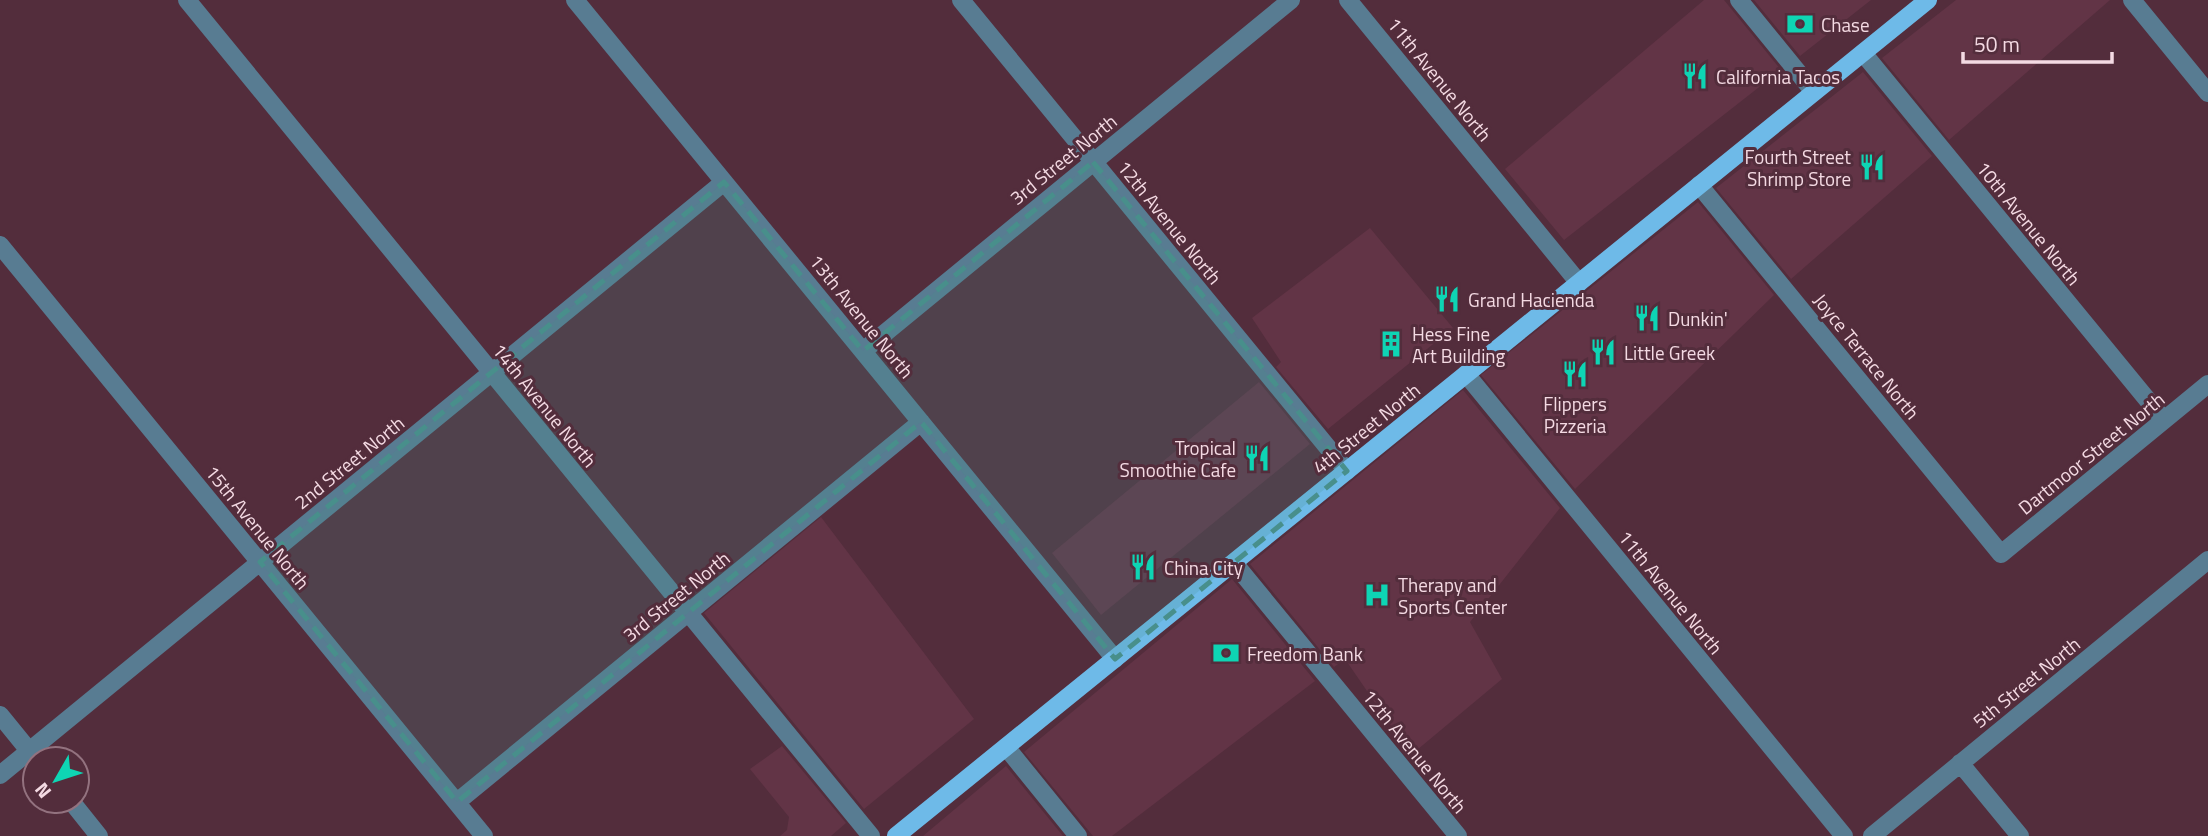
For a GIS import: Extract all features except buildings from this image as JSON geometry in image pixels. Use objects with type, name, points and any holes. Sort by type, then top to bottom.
[{"type":"main road","name":"4th Street North","points":[[897,836],[1928,0]]},
{"type":"street","name":"14th Avenue North","points":[[187,0],[871,836]]},
{"type":"street","name":"13th Avenue North","points":[[575,0],[1115,659]]},
{"type":"street","name":"12th Avenue North","points":[[961,0],[1347,471]]},
{"type":"street","name":"3rd Street North","points":[[863,351],[1291,0]]},
{"type":"street","name":"11th Avenue North","points":[[1348,0],[1579,283]]},
{"type":"street","points":[[1739,0],[1814,92]]},
{"type":"street","points":[[2132,0],[2208,93]]},
{"type":"street","name":"10th Avenue North","points":[[1863,53],[2164,420]]},
{"type":"street","name":"2nd Street North","points":[[45,745],[260,562],[724,182]]},
{"type":"street","name":"Joyce Terrace North","points":[[1699,185],[2001,554]]},
{"type":"street","name":"15th Avenue North","points":[[0,245],[484,836]]},
{"type":"street","name":"11th Avenue North","points":[[1466,374],[1844,836]]},
{"type":"street","name":"Dartmoor Street North","points":[[2001,554],[2208,384]]},
{"type":"street","name":"3rd Street North","points":[[457,802],[921,422]]},
{"type":"street","name":"5th Street North","points":[[1872,836],[2208,560]]},
{"type":"street","name":"12th Avenue North","points":[[1234,563],[1458,836]]},
{"type":"street","points":[[0,715],[25,745]]},
{"type":"street","points":[[1006,747],[1078,836]]},
{"type":"street","name":"2nd Street North","points":[[0,775],[21,762]]},
{"type":"street","points":[[1960,763],[2020,836]]},
{"type":"street","points":[[82,815],[99,836]]},
{"type":"highlighted area","points":[[1093,162],[1347,471],[1115,659],[921,422],[457,802],[260,562],[724,182],[863,351]]},
{"type":"shaded area","points":[[1704,0],[1724,0],[1781,70],[1564,240],[1505,169]]},
{"type":"shaded area","points":[[1754,0],[1871,0],[1800,56]]},
{"type":"shaded area","points":[[1956,0],[2110,0],[1949,140],[1882,58]]},
{"type":"shaded area","points":[[1863,72],[1932,156],[1791,279],[1716,188]]},
{"type":"shaded area","points":[[1698,202],[1774,295],[1575,489],[1481,375]]},
{"type":"shaded area","points":[[1370,228],[1453,328],[1328,429],[1276,367],[1281,362],[1252,318]]},
{"type":"shaded area","points":[[1259,382],[1310,444],[1101,615],[1052,553]]},
{"type":"shaded area","points":[[1463,390],[1560,508],[1470,622],[1502,679],[1411,755],[1345,659],[1334,667],[1250,564]]},
{"type":"shaded area","points":[[821,517],[974,719],[864,809],[704,613]]},
{"type":"shaded area","points":[[1232,579],[1315,681],[1112,836],[1093,836],[1024,752]]},
{"type":"shaded area","points":[[782,746],[846,823],[831,836],[780,836],[787,830],[789,817],[750,769]]},
{"type":"shaded area","points":[[1006,766],[1063,836],[923,836]]},
{"type":"place","name":"Chase","points":[[1800,24]]},
{"type":"place","name":"California Tacos","points":[[1695,76]]},
{"type":"place","name":"Fourth Street Shrimp Store","points":[[1872,167]]},
{"type":"place","name":"Grand Hacienda","points":[[1447,299]]},
{"type":"place","name":"Dunkin'","points":[[1647,318]]},
{"type":"place","name":"Hess Fine Art Building","points":[[1391,344]]},
{"type":"place","name":"Little Greek","points":[[1603,352]]},
{"type":"place","name":"Flippers Pizzeria","points":[[1575,374]]},
{"type":"place","name":"Tropical Smoothie Cafe","points":[[1257,458]]},
{"type":"place","name":"China City","points":[[1143,567]]},
{"type":"place","name":"Therapy and Sports Center","points":[[1377,595]]},
{"type":"place","name":"Freedom Bank","points":[[1226,653]]}]
